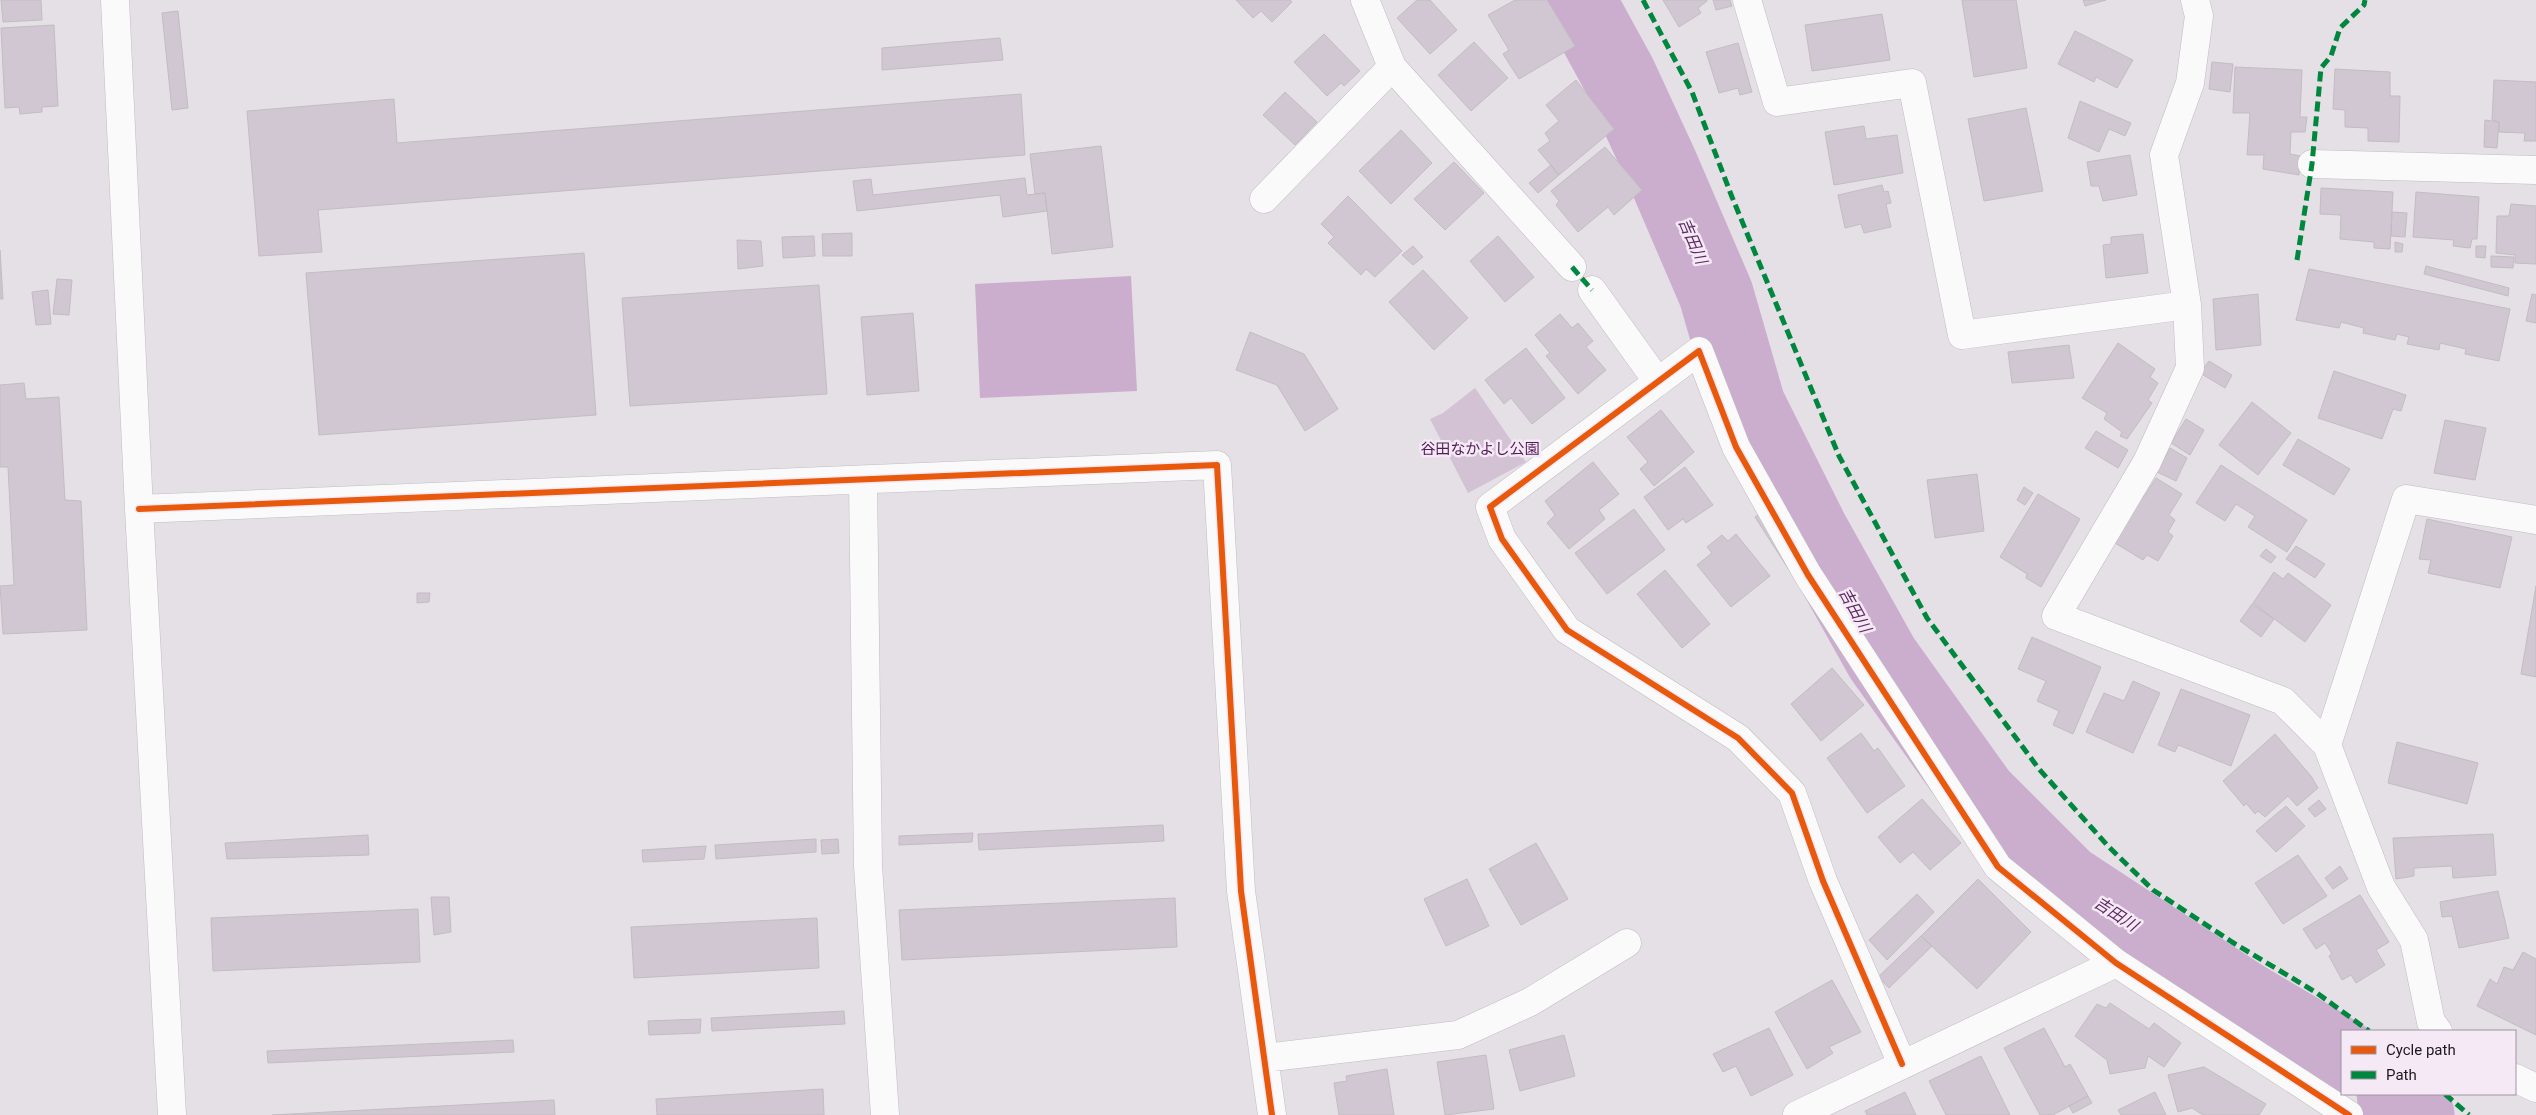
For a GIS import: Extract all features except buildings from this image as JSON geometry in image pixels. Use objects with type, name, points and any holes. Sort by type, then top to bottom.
[{"type":"street","points":[[115,0],[139,509],[172,1115]]},
{"type":"street","points":[[1366,0],[1392,67],[1572,267]]},
{"type":"street","points":[[1747,0],[1777,102],[1912,83],[1962,335],[2187,305]]},
{"type":"street","points":[[2195,0],[2199,16],[2190,83],[2164,155],[2187,305],[2190,368],[2148,462],[2056,616],[2283,701],[2327,744],[2381,887],[2414,940],[2430,1022],[2437,1030]]},
{"type":"street","points":[[1264,199],[1392,67]]},
{"type":"street","points":[[2312,164],[2536,170]]},
{"type":"street","points":[[1592,290],[1658,382]]},
{"type":"street","points":[[1902,1064],[1823,881],[1792,793],[1738,738],[1568,630],[1502,539],[1490,507],[1699,352],[1736,447],[1808,575],[1998,867],[2116,962],[2344,1114]]},
{"type":"street","points":[[139,509],[1217,465],[1241,891],[1272,1115]]},
{"type":"street","points":[[863,480],[868,866],[885,1115]]},
{"type":"street","points":[[2327,744],[2406,499],[2536,520]]},
{"type":"street","points":[[1264,1058],[1458,1035],[1530,1002],[1627,943]]},
{"type":"street","points":[[1797,1115],[2116,962]]},
{"type":"street","points":[[2516,1078],[2536,1088]]},
{"type":"green space","name":"谷田なかよし公園","points":[[1475,388],[1526,462],[1468,493],[1430,419],[1443,413]]},
{"type":"shaded area","points":[[1131,276],[1137,391],[980,398],[975,284]]},
{"type":"waterway","name":"吉田川","points":[[1578,0],[1619,75],[1661,166],[1716,294],[1748,405],[1811,531],[1882,658],[1980,795],[2066,881],[2244,998],[2341,1055]]},
{"type":"waterway","name":"吉田川","points":[[2395,1095],[2417,1115]]},
{"type":"marked path","points":[[1643,0],[1692,92],[1732,197],[1839,456],[1927,618],[2039,769],[2108,846],[2153,890],[2232,942],[2317,993],[2368,1030]]},
{"type":"marked path","points":[[2297,260],[2312,164],[2321,68],[2331,56],[2340,28],[2364,5],[2365,0]]},
{"type":"marked path","points":[[1572,267],[1592,290]]},
{"type":"marked path","points":[[2446,1095],[2469,1115]]},
{"type":"cycle path","points":[[1902,1064],[1823,881],[1792,793],[1738,738],[1567,630],[1502,539],[1490,507],[1699,351],[1736,447],[1808,575],[1998,867],[2116,963],[2349,1115]]},
{"type":"cycle path","points":[[139,509],[1217,465],[1241,891],[1272,1115]]}]
